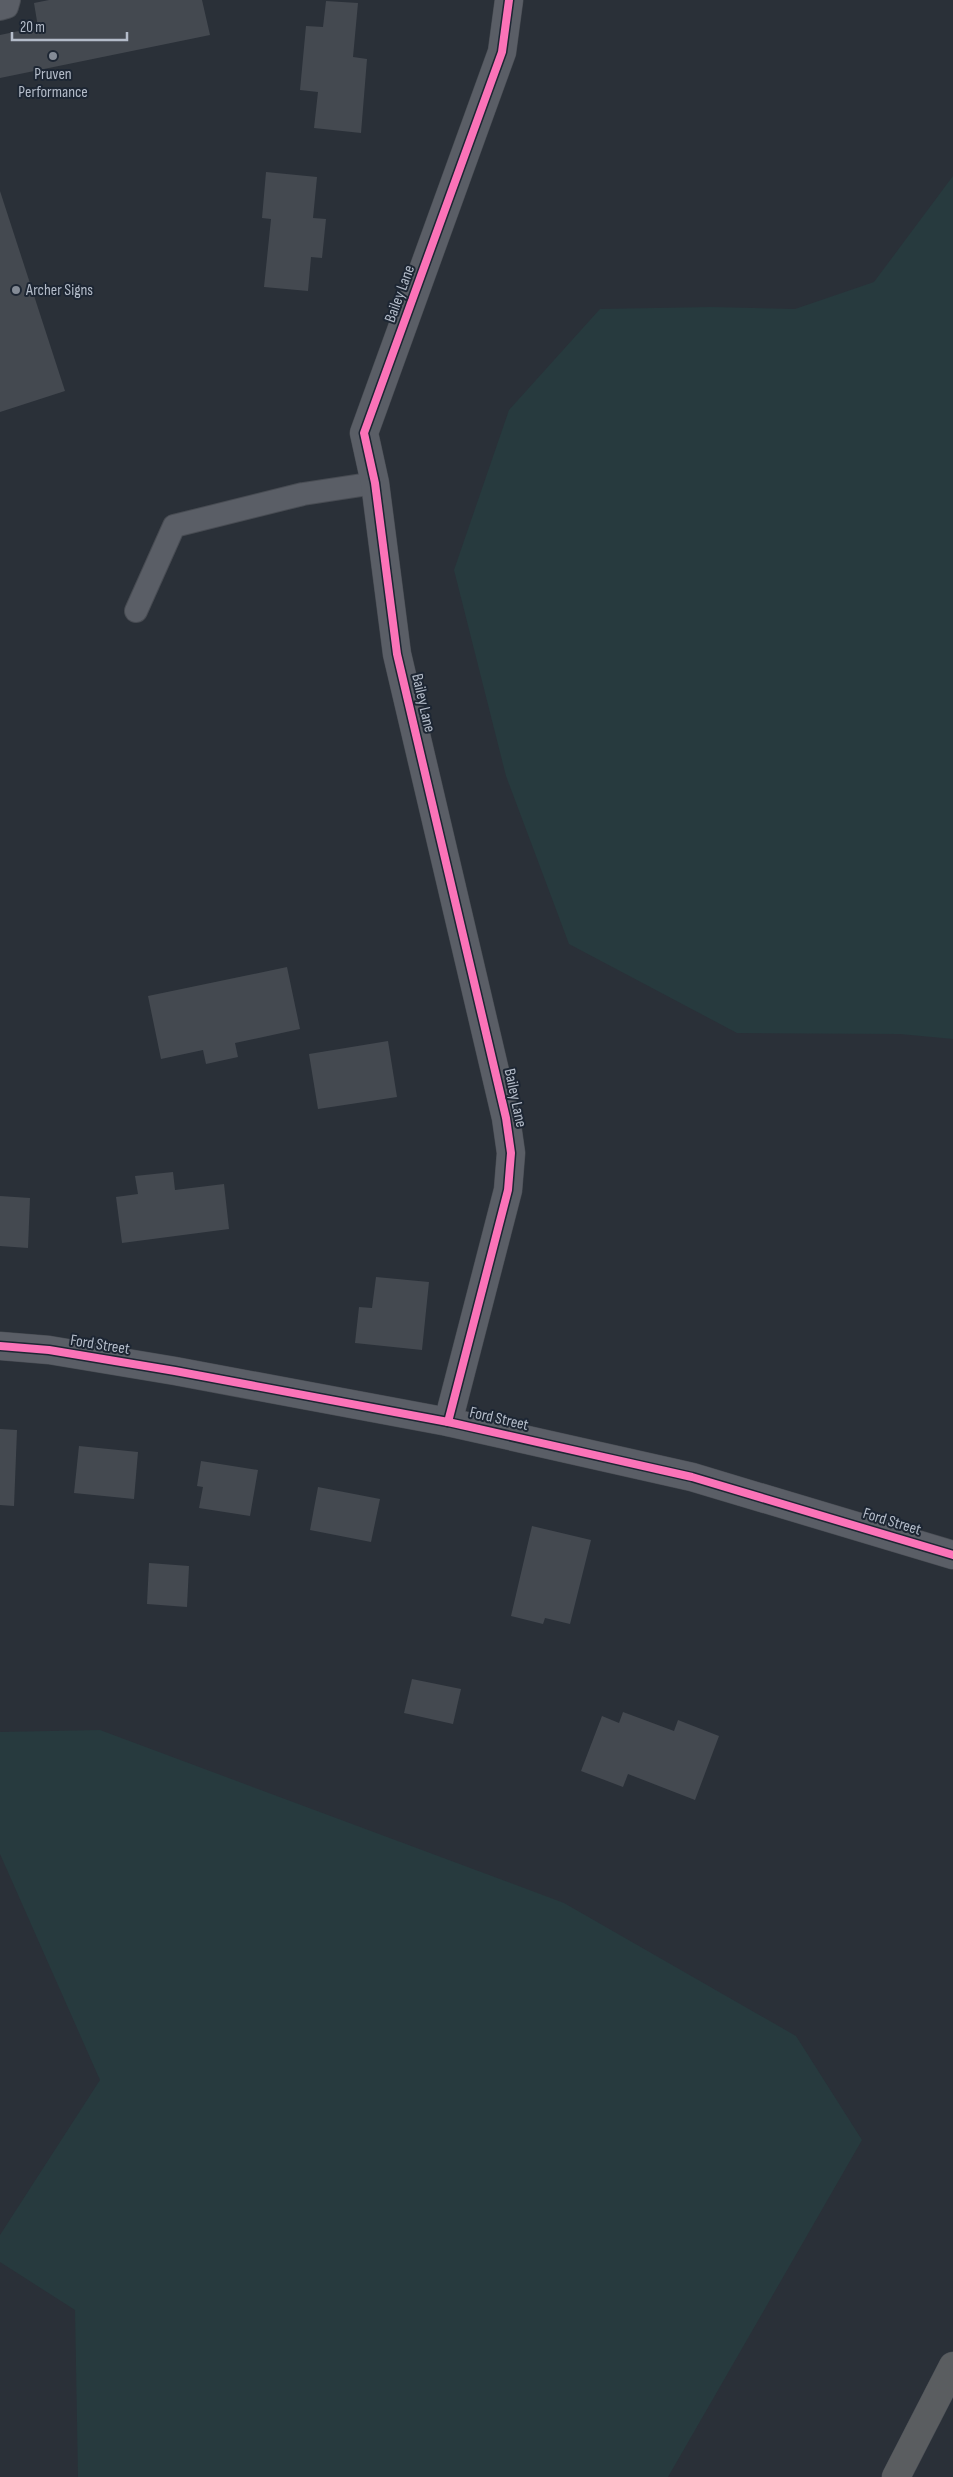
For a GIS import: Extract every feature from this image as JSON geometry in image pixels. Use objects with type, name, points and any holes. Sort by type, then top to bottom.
[{"type":"highway","points":[[896,2477],[953,2366]]},
{"type":"street","name":"Bailey Lane","points":[[448,1422],[508,1190],[511,1153],[506,1118],[397,654],[375,483],[364,433],[502,52],[509,0]]},
{"type":"street","name":"Ford Street","points":[[0,1346],[49,1350],[175,1371],[448,1422],[692,1477],[953,1555]]},
{"type":"lane","points":[[0,9],[7,7],[9,0]]},
{"type":"lane","points":[[136,610],[174,526],[303,494],[375,483]]},
{"type":"green space","points":[[953,176],[953,1039],[900,1034],[737,1033],[569,944],[506,776],[454,570],[509,410],[600,309],[711,307],[795,309],[874,282]]},
{"type":"green space","points":[[100,1730],[564,1903],[796,2036],[862,2140],[668,2477],[78,2477],[75,2310],[0,2262],[0,2235],[100,2080],[0,1854],[0,1732]]},
{"type":"building","name":"Pruven Performance","points":[[49,0],[202,0],[210,35],[0,78],[0,35],[38,27],[34,3]]},
{"type":"building","points":[[326,1],[358,3],[353,57],[367,59],[361,133],[314,128],[318,92],[300,90],[306,26],[323,27]]},
{"type":"building","points":[[266,172],[317,177],[313,218],[326,219],[322,258],[311,257],[308,291],[264,287],[271,219],[262,218]]},
{"type":"building","name":"Archer Signs","points":[[0,191],[65,391],[0,412]]},
{"type":"building","points":[[287,967],[300,1029],[235,1043],[238,1057],[206,1064],[203,1050],[161,1059],[148,996]]},
{"type":"building","points":[[388,1041],[397,1097],[318,1109],[309,1054]]},
{"type":"building","points":[[173,1172],[175,1190],[224,1184],[229,1229],[122,1243],[116,1197],[138,1194],[135,1176]]},
{"type":"building","points":[[0,1196],[30,1198],[28,1248],[0,1246]]},
{"type":"building","points":[[376,1277],[429,1282],[422,1350],[355,1343],[359,1307],[372,1308]]},
{"type":"building","points":[[0,1429],[17,1430],[14,1506],[0,1505]]},
{"type":"building","points":[[79,1446],[138,1452],[134,1499],[74,1493]]},
{"type":"building","points":[[201,1461],[258,1470],[250,1516],[199,1508],[203,1487],[197,1486]]},
{"type":"building","points":[[318,1487],[380,1499],[371,1542],[310,1530]]},
{"type":"building","points":[[532,1526],[591,1540],[570,1624],[545,1618],[543,1624],[511,1616]]},
{"type":"building","points":[[149,1563],[189,1566],[187,1607],[147,1604]]},
{"type":"building","points":[[412,1679],[461,1689],[453,1724],[404,1713]]},
{"type":"building","points":[[623,1712],[674,1731],[678,1720],[719,1736],[695,1800],[628,1774],[623,1787],[581,1771],[602,1716],[619,1723]]},
{"type":"cycle path","points":[[448,1422],[508,1190],[511,1153],[506,1118],[397,654],[375,483],[364,433],[502,52],[509,0]]},
{"type":"cycle path","points":[[0,1346],[49,1350],[175,1371],[448,1422],[692,1477],[953,1555]]},
{"type":"place","name":"Pruven Performance","points":[[53,56]]},
{"type":"place","name":"Archer Signs","points":[[16,290]]}]
